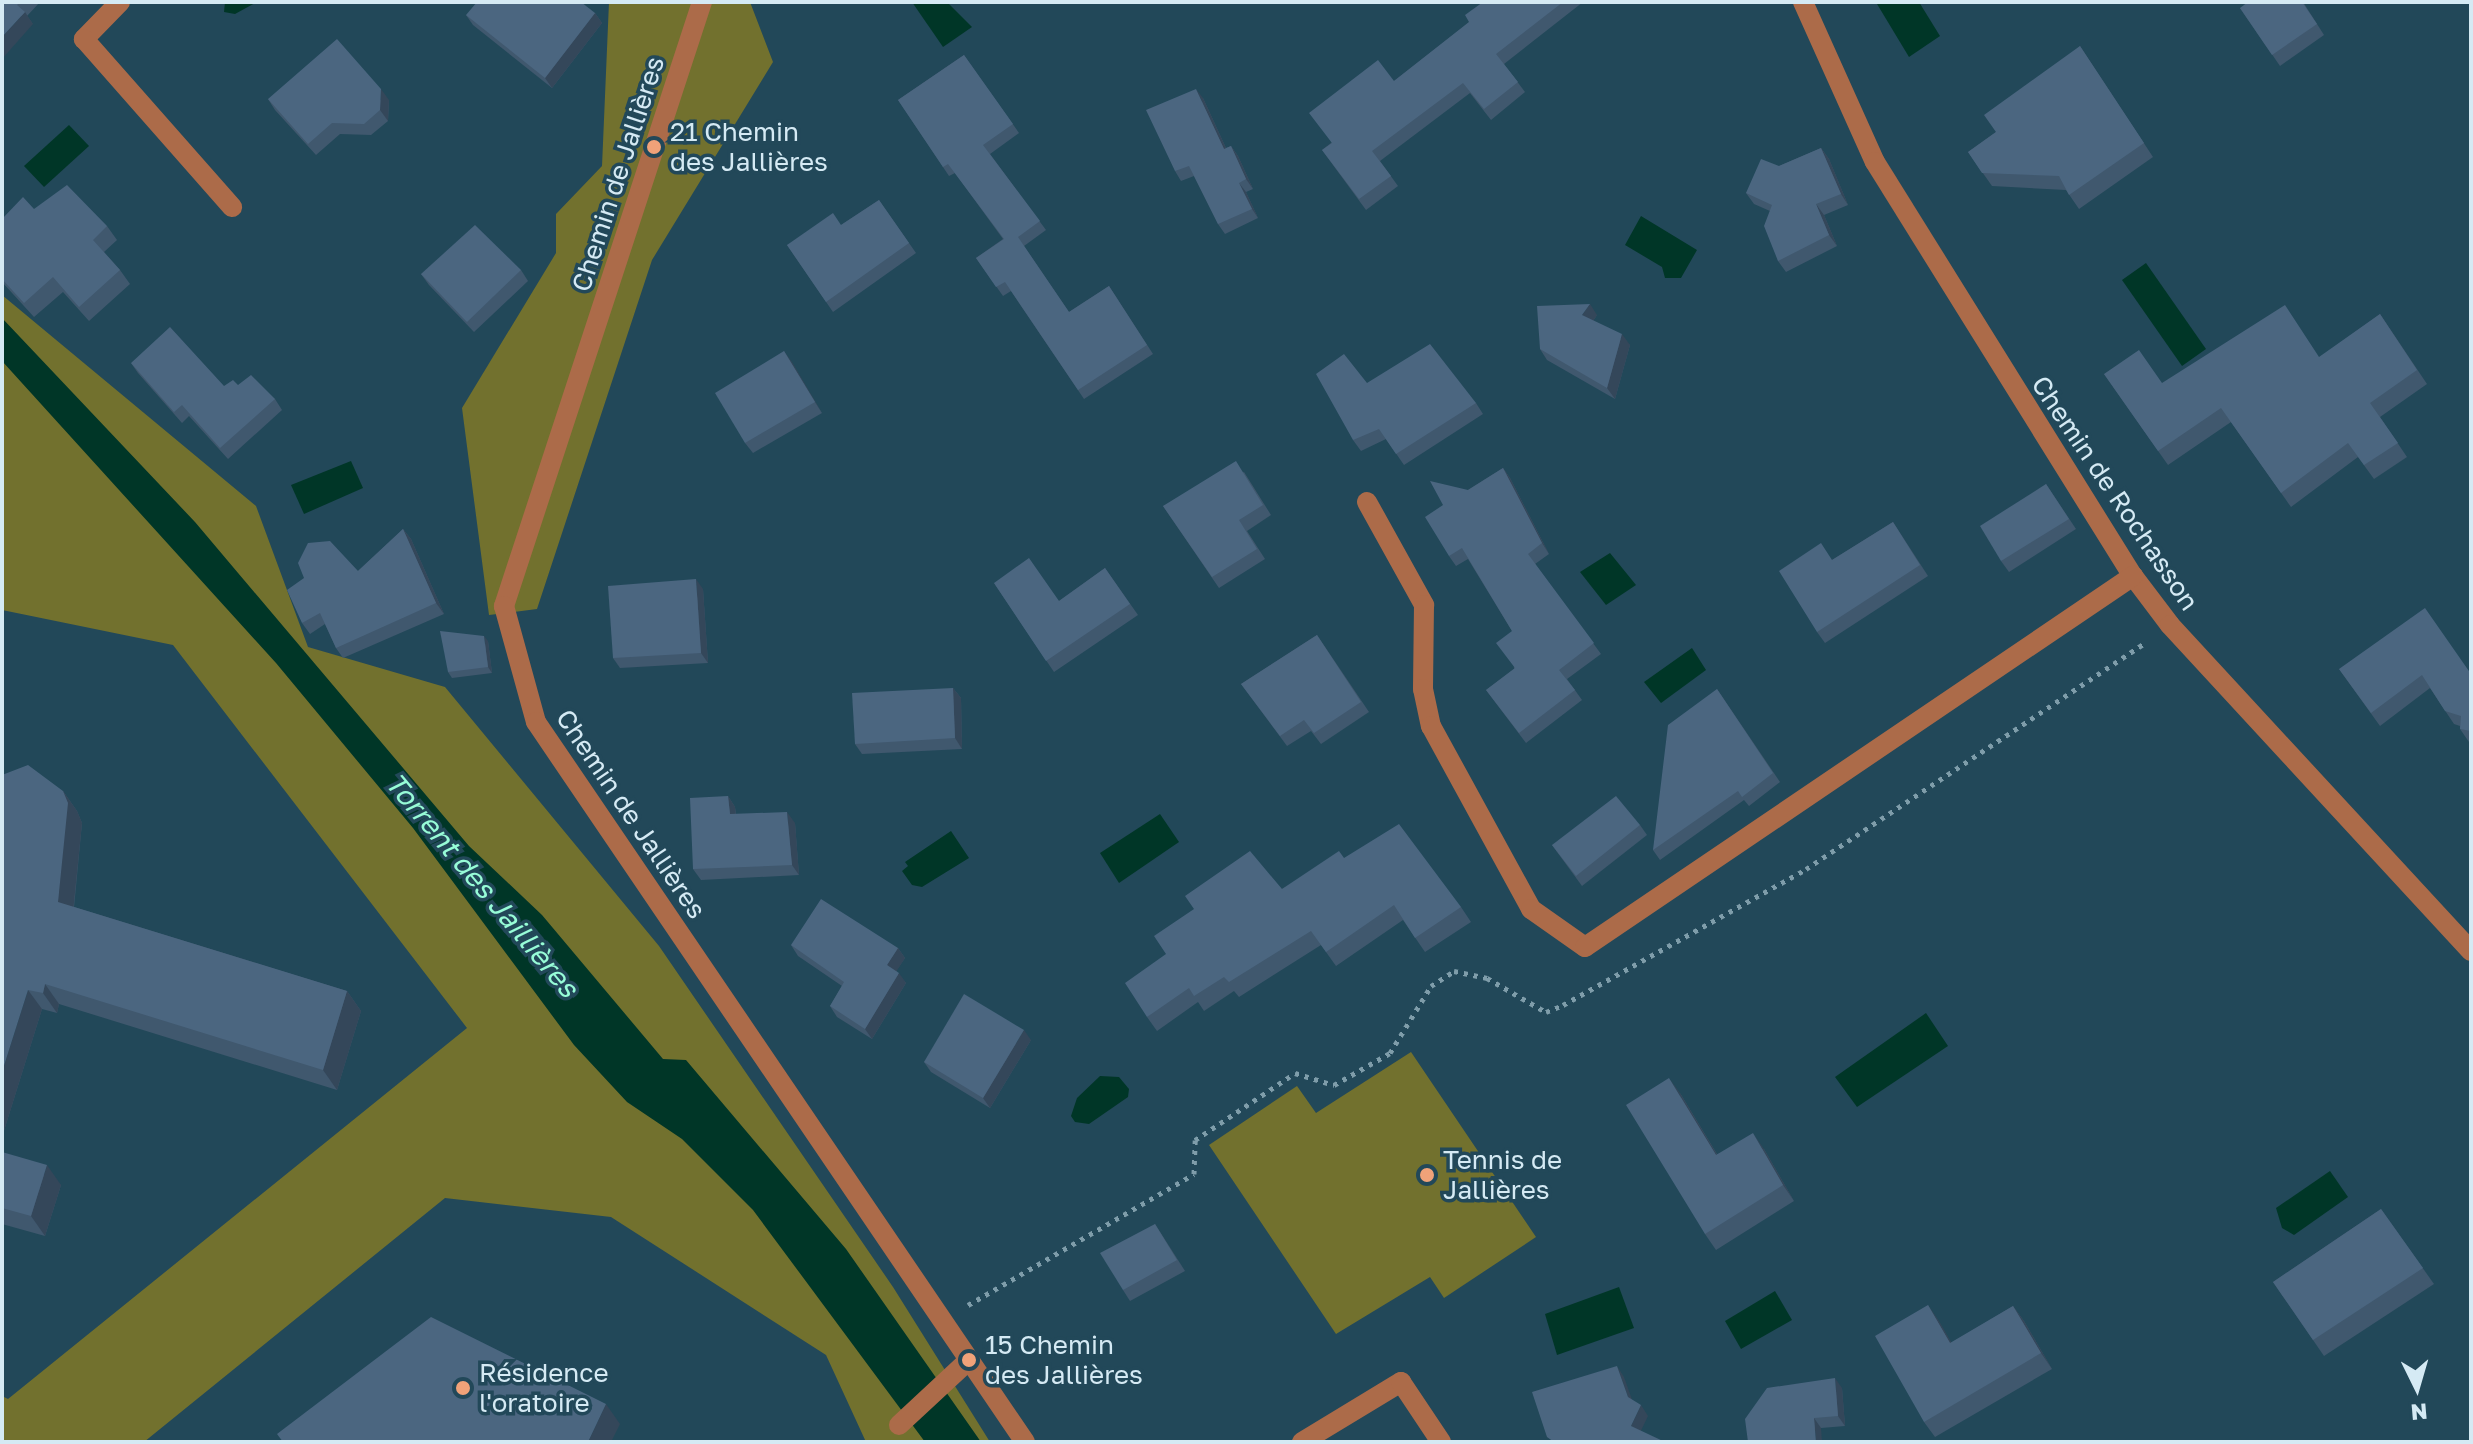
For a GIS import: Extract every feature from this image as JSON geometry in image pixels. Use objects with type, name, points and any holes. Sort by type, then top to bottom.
[{"type":"street","points":[[120,2],[84,39],[232,207]]},
{"type":"street","name":"Chemin de Jallières","points":[[702,2],[504,606],[536,722],[1025,1442]]},
{"type":"street","name":"Chemin de Rochasson","points":[[1803,2],[1875,162],[2133,576],[2170,625],[2471,951]]},
{"type":"street","points":[[1367,502],[1424,605],[1423,689],[1431,726],[1531,909],[1585,947],[2133,576]]},
{"type":"street","points":[[899,1425],[969,1360]]},
{"type":"street","points":[[1302,1442],[1401,1382],[1441,1442]]},
{"type":"path","points":[[943,1320],[1194,1174]]},
{"type":"shaded area","points":[[609,2],[750,2],[773,62],[652,260],[537,609],[489,615],[462,408],[556,253],[556,214],[602,166]]},
{"type":"shaded area","points":[[2,295],[256,506],[308,647],[445,687],[659,946],[893,1287],[990,1442],[866,1442],[826,1355],[611,1217],[445,1198],[144,1442],[2,1442],[2,1396],[8,1399],[467,1028],[173,645],[2,610]]},
{"type":"shaded area","points":[[1411,1052],[1536,1237],[1444,1298],[1430,1277],[1336,1334],[1209,1145],[1297,1086],[1316,1113]]},
{"type":"water","points":[[225,2],[257,2],[235,14],[224,12]]},
{"type":"water","points":[[912,2],[947,2],[972,27],[943,47]]},
{"type":"water","points":[[1919,2],[1940,36],[1909,57],[1877,4]]},
{"type":"water","points":[[69,125],[89,146],[44,187],[24,166]]},
{"type":"water","points":[[1641,216],[1697,250],[1681,278],[1665,278],[1662,267],[1625,245]]},
{"type":"water","points":[[2146,263],[2206,349],[2182,366],[2122,280]]},
{"type":"water","name":"Torrent des Jaillières","points":[[2,318],[195,522],[469,846],[542,915],[663,1059],[686,1060],[846,1249],[981,1442],[925,1442],[753,1210],[682,1139],[627,1102],[574,1045],[413,828],[276,663],[2,361]]},
{"type":"water","points":[[351,461],[363,488],[304,514],[291,485]]},
{"type":"water","points":[[1610,553],[1636,585],[1606,605],[1580,572]]},
{"type":"water","points":[[1692,648],[1706,670],[1661,703],[1644,682]]},
{"type":"water","points":[[1160,814],[1179,842],[1119,883],[1100,853]]},
{"type":"water","points":[[951,831],[969,858],[922,887],[912,885],[902,871],[908,866],[905,862]]},
{"type":"water","points":[[1926,1013],[1948,1046],[1857,1107],[1835,1077]]},
{"type":"water","points":[[1100,1076],[1119,1077],[1129,1089],[1128,1097],[1089,1124],[1075,1122],[1071,1116],[1077,1098]]},
{"type":"water","points":[[2330,1171],[2348,1197],[2294,1235],[2282,1228],[2276,1208]]},
{"type":"water","points":[[1619,1287],[1634,1328],[1557,1355],[1545,1314]]},
{"type":"water","points":[[1775,1291],[1792,1320],[1741,1349],[1725,1321]]},
{"type":"building","points":[[2,2],[20,2],[17,5],[25,12],[2,37]]},
{"type":"building","points":[[477,2],[581,2],[595,13],[545,78],[466,15]]},
{"type":"building","points":[[1483,2],[1563,2],[1496,54],[1518,82],[1484,109],[1463,83],[1372,151],[1391,176],[1359,199],[1322,150],[1332,143],[1309,113],[1378,60],[1394,81],[1469,22],[1465,15]]},
{"type":"building","points":[[2248,2],[2302,2],[2317,24],[2272,55],[2240,8]]},
{"type":"building","points":[[337,39],[381,89],[380,110],[364,124],[332,123],[308,144],[268,99]]},
{"type":"building","points":[[2080,46],[2144,143],[2069,195],[2059,176],[1982,173],[1968,152],[1996,132],[1984,115]]},
{"type":"building","points":[[964,55],[1013,124],[983,145],[1040,221],[1018,237],[1069,312],[1109,286],[1147,345],[1078,390],[1005,282],[996,287],[976,258],[1004,239],[948,164],[943,167],[898,100]]},
{"type":"building","points":[[1196,89],[1224,149],[1231,146],[1246,179],[1239,183],[1252,209],[1218,224],[1189,166],[1175,171],[1146,110]]},
{"type":"building","points":[[1821,148],[1841,194],[1816,204],[1829,235],[1778,261],[1764,226],[1772,205],[1746,193],[1761,159],[1779,166]]},
{"type":"building","points":[[67,185],[107,226],[93,240],[120,270],[79,307],[53,277],[24,303],[2,279],[2,219],[23,197],[34,209]]},
{"type":"building","points":[[879,200],[909,243],[826,302],[787,245],[833,213],[841,225]]},
{"type":"building","points":[[475,225],[521,270],[467,322],[421,274]]},
{"type":"building","points":[[1590,304],[1582,315],[1622,334],[1607,388],[1540,349],[1537,306]]},
{"type":"building","points":[[2285,305],[2319,357],[2380,314],[2417,370],[2370,403],[2398,443],[2364,465],[2348,443],[2281,493],[2221,408],[2158,451],[2104,374],[2139,350],[2162,383]]},
{"type":"building","points":[[170,327],[224,386],[233,380],[238,385],[251,375],[275,399],[220,448],[182,405],[174,412],[131,363]]},
{"type":"building","points":[[1430,344],[1476,403],[1396,454],[1379,429],[1353,440],[1316,374],[1344,354],[1367,383]]},
{"type":"building","points":[[784,351],[815,402],[745,443],[715,393]]},
{"type":"building","points":[[1236,461],[1263,505],[1239,520],[1257,549],[1212,577],[1163,506]]},
{"type":"building","points":[[1503,468],[1542,543],[1528,554],[1594,643],[1559,670],[1575,690],[1519,733],[1486,690],[1515,668],[1496,643],[1512,631],[1462,548],[1449,556],[1425,517],[1443,505],[1430,481],[1468,490]]},
{"type":"building","points":[[2046,484],[2069,519],[2001,561],[1980,526]]},
{"type":"building","points":[[1893,522],[1920,565],[1817,632],[1779,571],[1821,543],[1832,560]]},
{"type":"building","points":[[403,529],[436,603],[336,648],[320,613],[302,623],[287,590],[304,578],[298,563],[308,543],[330,541],[358,571]]},
{"type":"building","points":[[1029,558],[1059,601],[1105,568],[1130,604],[1046,661],[994,583]]},
{"type":"building","points":[[696,579],[701,653],[613,658],[608,586]]},
{"type":"building","points":[[2425,608],[2471,674],[2471,731],[2460,729],[2461,716],[2445,711],[2422,675],[2371,713],[2339,669]]},
{"type":"building","points":[[440,631],[484,636],[488,667],[448,672]]},
{"type":"building","points":[[1317,635],[1361,702],[1314,733],[1304,720],[1280,736],[1241,684]]},
{"type":"building","points":[[953,688],[955,738],[855,744],[852,693]]},
{"type":"building","points":[[1717,689],[1773,773],[1742,797],[1738,791],[1653,850],[1668,725]]},
{"type":"building","points":[[28,765],[63,791],[68,803],[58,902],[347,991],[323,1070],[45,984],[43,993],[28,990],[2,1072],[2,775]]},
{"type":"building","points":[[728,796],[730,814],[787,812],[792,865],[693,869],[690,798]]},
{"type":"building","points":[[1616,796],[1640,825],[1576,876],[1552,845]]},
{"type":"building","points":[[1399,824],[1461,907],[1415,938],[1394,905],[1326,952],[1311,931],[1229,982],[1224,977],[1194,996],[1189,988],[1147,1017],[1125,983],[1166,954],[1154,936],[1194,909],[1185,896],[1250,851],[1282,889],[1339,851],[1344,858]]},
{"type":"building","points":[[821,899],[898,948],[887,965],[899,973],[865,1029],[830,1006],[844,982],[791,945]]},
{"type":"building","points":[[964,994],[1024,1030],[983,1098],[924,1062]]},
{"type":"building","points":[[1669,1078],[1716,1155],[1753,1133],[1783,1185],[1705,1234],[1626,1105]]},
{"type":"building","points":[[2,1152],[47,1165],[31,1216],[2,1208]]},
{"type":"building","points":[[2381,1209],[2423,1268],[2313,1340],[2273,1282]]},
{"type":"building","points":[[1155,1224],[1177,1260],[1123,1290],[1100,1253]]},
{"type":"building","points":[[1928,1305],[1950,1343],[2013,1306],[2041,1353],[1924,1422],[1875,1336]]},
{"type":"building","name":"Résidence l'oratoire","points":[[431,1317],[606,1404],[588,1442],[283,1442],[277,1434]]},
{"type":"building","points":[[1617,1366],[1628,1397],[1641,1405],[1631,1426],[1665,1442],[1554,1442],[1547,1437],[1532,1392]]},
{"type":"building","points":[[1835,1378],[1838,1416],[1814,1418],[1816,1442],[1748,1442],[1745,1419],[1767,1388]]},
{"type":"place","name":"21 Chemin des Jallières","points":[[654,147]]},
{"type":"place","name":"Tennis de Jallières","points":[[1427,1175]]},
{"type":"place","name":"15 Chemin des Jallières","points":[[969,1360]]},
{"type":"place","name":"Résidence l'oratoire","points":[[463,1388]]}]
